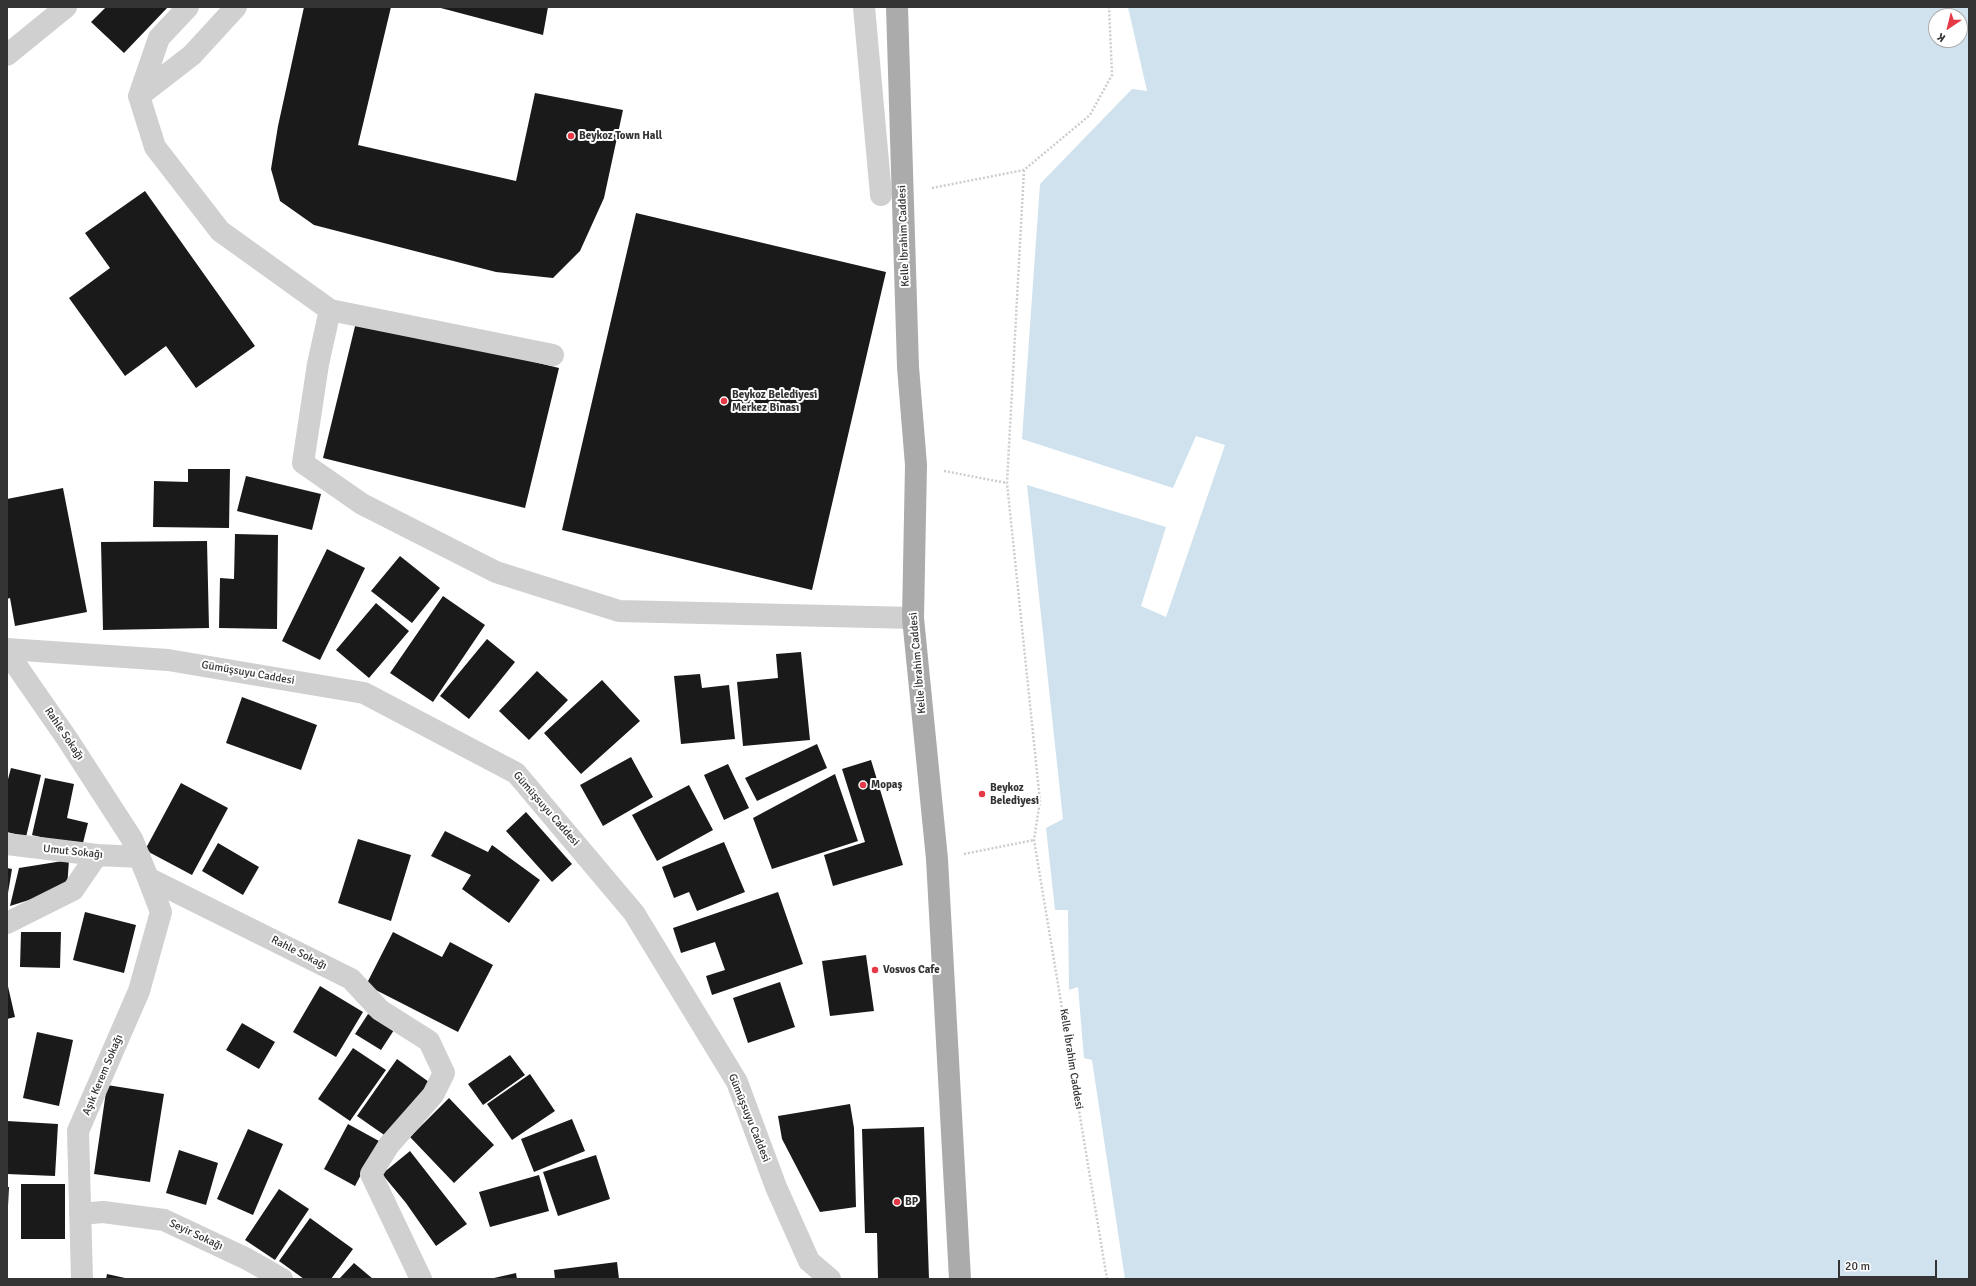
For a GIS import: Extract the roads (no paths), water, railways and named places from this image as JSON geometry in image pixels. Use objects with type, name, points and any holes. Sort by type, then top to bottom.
[{"type":"main road","name":"Kelle İbrahim Caddesi","points":[[897,7],[908,367],[916,465],[913,618],[938,860],[960,1279]]},
{"type":"street","points":[[7,55],[66,7]]},
{"type":"street","points":[[188,7],[158,38],[139,96],[155,147],[220,231],[330,310],[553,356]]},
{"type":"street","points":[[139,96],[192,55],[236,7]]},
{"type":"street","name":"Kelle İbrahim Caddesi","points":[[864,7],[881,195]]},
{"type":"street","points":[[330,310],[318,364],[303,463],[362,504],[496,572],[619,611],[913,618]]},
{"type":"street","name":"Gümüşsuyu Caddesi","points":[[7,649],[168,660],[364,693],[516,773],[634,913],[737,1082],[776,1187],[809,1261],[830,1279]]},
{"type":"street","name":"Rahle Sokağı","points":[[7,652],[68,740],[132,839],[148,878],[351,979],[380,1010],[429,1041],[444,1073],[433,1095],[389,1145],[371,1174],[421,1279]]},
{"type":"street","name":"Umut Sokağı","points":[[7,844],[97,855],[140,857]]},
{"type":"street","points":[[7,923],[73,890],[97,855]]},
{"type":"street","name":"Aşık Kerem Sokağı","points":[[82,1279],[78,1131],[139,991],[162,912],[148,878]]},
{"type":"street","name":"Seyir Sokağı","points":[[80,1214],[103,1212],[164,1220],[247,1259],[282,1279]]},
{"type":"water","points":[[1128,7],[1969,7],[1969,1279],[1125,1279],[1092,1060],[1084,1058],[1078,987],[1069,990],[1068,910],[1055,910],[1046,828],[1063,819],[1027,485],[1166,527],[1141,606],[1166,617],[1225,445],[1196,436],[1173,488],[1022,439],[1040,184],[1132,89],[1147,91]]},
{"type":"place","name":"Beykoz Town Hall","points":[[571,136]]},
{"type":"place","name":"Beykoz Belediyesi Merkez Binası","points":[[724,401]]},
{"type":"place","name":"Mopaş","points":[[863,785]]},
{"type":"place","name":"Beykoz Belediyesi","points":[[982,794]]},
{"type":"place","name":"Vosvos Cafe","points":[[875,970]]},
{"type":"place","name":"BP","points":[[897,1202]]}]
